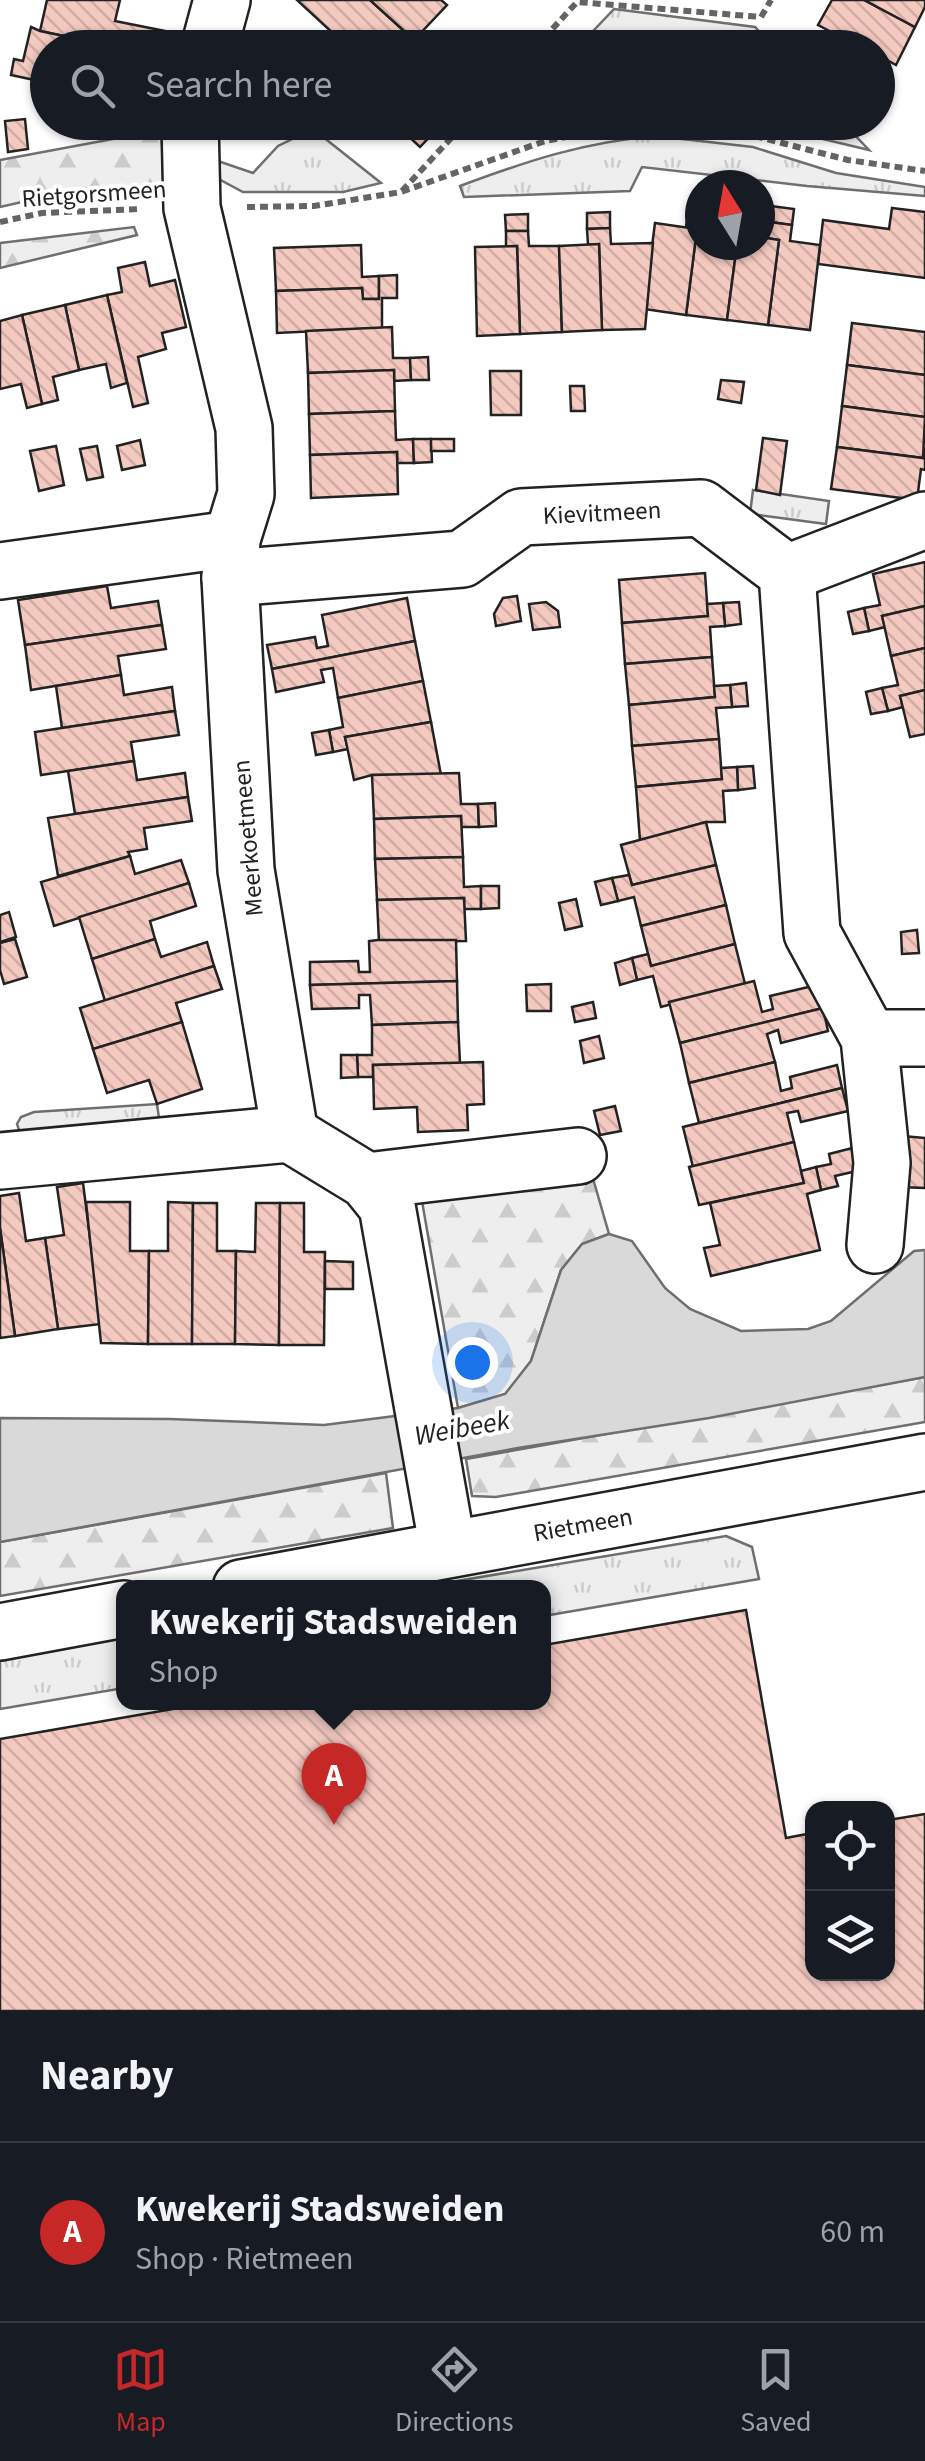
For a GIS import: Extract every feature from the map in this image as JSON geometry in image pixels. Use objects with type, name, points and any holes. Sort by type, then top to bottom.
[{"type":"street","points":[[214,30],[222,0]]},
{"type":"street","name":"Meerkoetmeen","points":[[190,140],[192,208],[244,428],[246,494],[231,559],[246,870],[290,1134]]},
{"type":"street","name":"Kievitmeen","points":[[231,559],[462,558],[521,517],[701,508],[787,573]]},
{"type":"street","points":[[875,1246],[882,1163],[870,1038],[812,932],[787,573],[925,520]]},
{"type":"street","points":[[0,570],[231,559]]},
{"type":"street","points":[[870,1038],[925,1038]]},
{"type":"street","points":[[0,1161],[290,1134],[367,1181],[387,1206],[448,1550]]},
{"type":"street","points":[[367,1181],[578,1156]]},
{"type":"street","name":"Rietmeen","points":[[285,1580],[925,1462]]},
{"type":"street","points":[[0,1632],[116,1610]]},
{"type":"path","points":[[551,30],[577,2],[654,4],[760,18],[771,0]]},
{"type":"path","points":[[401,192],[449,140]]},
{"type":"path","points":[[192,208],[314,206],[401,192],[550,140]]},
{"type":"path","points":[[770,140],[848,160],[925,171]]},
{"type":"path","name":"Rietgorsmeen","points":[[0,222],[42,213],[192,208]]},
{"type":"green space","points":[[614,9],[758,30],[594,30]]},
{"type":"green space","points":[[107,140],[162,140],[165,184],[155,193],[83,188],[0,207],[0,160]]},
{"type":"green space","points":[[290,140],[327,140],[381,183],[343,192],[243,192],[200,169],[212,159],[253,173],[278,146]]},
{"type":"green space","points":[[626,140],[691,140],[753,147],[836,173],[925,187],[925,196],[775,182],[775,170],[685,172],[642,167],[630,191],[464,197],[460,186],[556,154]]},
{"type":"green space","points":[[827,140],[859,140],[869,150]]},
{"type":"green space","points":[[134,227],[137,235],[0,268],[0,243]]},
{"type":"green space","points":[[753,490],[829,501],[826,524],[750,514]]},
{"type":"green space","points":[[157,1104],[159,1118],[97,1136],[20,1133],[17,1124],[21,1117],[34,1112]]},
{"type":"green space","points":[[592,1175],[609,1234],[582,1244],[561,1270],[531,1361],[506,1394],[458,1408],[419,1184]]},
{"type":"green space","points":[[925,1377],[925,1422],[496,1497],[472,1496],[466,1459]]},
{"type":"green space","points":[[386,1473],[393,1528],[0,1596],[0,1542]]},
{"type":"green space","points":[[726,1536],[752,1547],[759,1579],[551,1615],[551,1580],[463,1580]]},
{"type":"green space","points":[[116,1639],[116,1689],[0,1709],[0,1659]]},
{"type":"water","name":"Weibeek","points":[[609,1234],[632,1241],[665,1288],[690,1309],[741,1331],[808,1329],[831,1321],[914,1251],[925,1250],[925,1377],[0,1542],[0,1418],[324,1425],[458,1408],[505,1394],[531,1361],[561,1270],[582,1244]]},
{"type":"building","points":[[47,0],[120,0],[115,21],[160,30],[40,30]]},
{"type":"building","points":[[297,0],[370,0],[403,30],[330,30]]},
{"type":"building","points":[[370,0],[441,0],[447,5],[423,30],[403,30]]},
{"type":"building","points":[[832,0],[864,0],[915,27],[896,65],[895,30],[828,30],[818,25]]},
{"type":"building","points":[[864,0],[925,0],[925,7],[915,27]]},
{"type":"building","points":[[30,31],[30,79],[11,75],[14,59],[23,61]]},
{"type":"building","points":[[25,119],[28,149],[8,152],[5,121]]},
{"type":"building","points":[[775,207],[794,209],[792,225],[775,223]]},
{"type":"building","points":[[892,208],[925,212],[925,278],[818,264],[823,220],[889,229]]},
{"type":"building","points":[[610,212],[610,228],[587,229],[587,213]]},
{"type":"building","points":[[528,214],[528,231],[506,231],[505,215]]},
{"type":"building","points":[[655,223],[685,227],[685,260],[693,260],[686,315],[644,309]]},
{"type":"building","points":[[775,223],[792,225],[790,241],[820,245],[810,330],[768,325],[779,240],[775,239]]},
{"type":"building","points":[[610,228],[611,244],[653,243],[645,329],[602,330],[599,244],[588,245],[587,229]]},
{"type":"building","points":[[506,231],[528,231],[529,246],[559,246],[562,332],[520,334],[517,246],[506,247]]},
{"type":"building","points":[[775,239],[779,240],[768,325],[727,320],[735,260],[775,260]]},
{"type":"building","points":[[599,244],[602,330],[562,332],[559,246]]},
{"type":"building","points":[[361,245],[362,277],[379,276],[379,299],[363,299],[362,288],[276,291],[274,248]]},
{"type":"building","points":[[517,246],[520,334],[477,336],[475,247]]},
{"type":"building","points":[[693,260],[735,260],[727,320],[686,315]]},
{"type":"building","points":[[145,262],[150,286],[175,280],[186,327],[162,333],[166,349],[138,357],[148,403],[133,407],[107,295],[122,292],[118,268]]},
{"type":"building","points":[[397,275],[397,298],[382,298],[382,328],[277,333],[276,291],[362,288],[363,299],[379,299],[379,276]]},
{"type":"building","points":[[107,295],[127,383],[111,388],[106,364],[79,370],[65,305]]},
{"type":"building","points":[[65,305],[79,370],[53,377],[58,400],[42,404],[22,315]]},
{"type":"building","points":[[22,315],[42,404],[27,408],[21,384],[0,389],[0,321]]},
{"type":"building","points":[[852,323],[925,332],[925,375],[847,365]]},
{"type":"building","points":[[392,327],[393,358],[410,358],[411,380],[394,381],[394,370],[308,373],[306,331]]},
{"type":"building","points":[[428,357],[429,380],[411,380],[410,358]]},
{"type":"building","points":[[847,365],[925,375],[925,417],[842,406]]},
{"type":"building","points":[[394,370],[395,411],[309,414],[308,373]]},
{"type":"building","points":[[490,371],[521,371],[521,415],[491,415]]},
{"type":"building","points":[[721,380],[744,382],[741,403],[718,399]]},
{"type":"building","points":[[570,386],[584,386],[585,411],[571,411]]},
{"type":"building","points":[[842,406],[925,417],[923,458],[837,447]]},
{"type":"building","points":[[395,411],[396,440],[413,439],[414,463],[397,463],[397,452],[310,455],[309,414]]},
{"type":"building","points":[[763,438],[787,441],[780,495],[756,490]]},
{"type":"building","points":[[413,439],[431,439],[432,462],[414,463]]},
{"type":"building","points":[[431,439],[454,439],[454,451],[431,451]]},
{"type":"building","points":[[140,440],[145,465],[122,470],[117,446]]},
{"type":"building","points":[[56,446],[64,485],[39,491],[30,451]]},
{"type":"building","points":[[97,446],[103,477],[87,480],[80,449]]},
{"type":"building","points":[[837,447],[923,458],[925,447],[925,470],[921,469],[917,500],[831,489]]},
{"type":"building","points":[[397,452],[398,494],[311,498],[310,455]]},
{"type":"building","points":[[925,562],[925,606],[882,616],[885,627],[869,631],[864,608],[880,605],[873,574]]},
{"type":"building","points":[[705,573],[708,616],[622,623],[619,580]]},
{"type":"building","points":[[107,586],[111,608],[158,601],[162,625],[25,645],[18,600]]},
{"type":"building","points":[[517,596],[521,621],[496,626],[494,614],[503,598]]},
{"type":"building","points":[[407,598],[415,641],[272,669],[267,645],[315,637],[317,648],[328,646],[322,615]]},
{"type":"building","points":[[546,602],[558,611],[560,627],[533,630],[529,604]]},
{"type":"building","points":[[739,602],[741,624],[725,626],[723,603]]},
{"type":"building","points":[[723,603],[725,626],[710,627],[712,657],[625,664],[622,623],[708,616],[707,604]]},
{"type":"building","points":[[925,606],[925,648],[891,656],[882,616]]},
{"type":"building","points":[[864,608],[869,631],[853,634],[848,612]]},
{"type":"building","points":[[162,625],[166,649],[118,656],[121,675],[31,690],[25,645]]},
{"type":"building","points":[[415,641],[423,681],[338,698],[333,668],[321,670],[324,682],[276,692],[272,669]]},
{"type":"building","points":[[925,648],[925,690],[900,696],[903,707],[888,711],[882,688],[898,685],[891,656]]},
{"type":"building","points":[[712,657],[715,697],[629,705],[625,664]]},
{"type":"building","points":[[121,675],[124,695],[172,687],[175,711],[62,728],[56,686]]},
{"type":"building","points":[[423,681],[431,722],[345,737],[348,749],[333,752],[329,730],[343,727],[338,698]]},
{"type":"building","points":[[746,683],[748,706],[732,707],[730,685]]},
{"type":"building","points":[[730,685],[732,707],[716,708],[719,739],[632,746],[629,705],[715,697],[714,686]]},
{"type":"building","points":[[882,688],[888,711],[871,714],[866,692]]},
{"type":"building","points":[[925,690],[925,734],[910,737],[900,696]]},
{"type":"building","points":[[175,711],[179,735],[131,742],[134,761],[41,775],[35,732]]},
{"type":"building","points":[[431,722],[441,775],[372,775],[354,780],[345,737]]},
{"type":"building","points":[[329,730],[333,752],[316,755],[312,733]]},
{"type":"building","points":[[719,739],[722,779],[636,787],[632,746]]},
{"type":"building","points":[[134,761],[137,780],[185,773],[188,797],[75,814],[68,771]]},
{"type":"building","points":[[753,766],[755,788],[738,790],[737,767]]},
{"type":"building","points":[[737,767],[738,790],[723,791],[725,822],[706,822],[640,841],[636,787],[722,779],[721,768]]},
{"type":"building","points":[[459,773],[461,804],[478,804],[479,827],[461,827],[461,816],[374,819],[372,775]]},
{"type":"building","points":[[188,797],[192,821],[144,828],[147,849],[58,876],[48,818]]},
{"type":"building","points":[[495,803],[496,826],[479,827],[478,804]]},
{"type":"building","points":[[461,816],[463,857],[375,859],[374,819]]},
{"type":"building","points":[[706,822],[716,865],[632,885],[621,845]]},
{"type":"building","points":[[130,856],[135,874],[181,860],[189,883],[54,926],[41,882]]},
{"type":"building","points":[[463,857],[464,887],[481,886],[481,909],[464,909],[464,898],[377,900],[375,859]]},
{"type":"building","points":[[716,865],[726,905],[641,926],[634,897],[618,901],[612,878],[629,875],[632,885]]},
{"type":"building","points":[[612,878],[618,901],[601,905],[595,882]]},
{"type":"building","points":[[189,883],[196,906],[150,921],[155,939],[92,959],[79,917]]},
{"type":"building","points":[[481,886],[499,886],[499,908],[481,909]]},
{"type":"building","points":[[464,898],[466,941],[379,942],[377,900]]},
{"type":"building","points":[[576,899],[582,926],[565,930],[559,903]]},
{"type":"building","points":[[726,905],[735,944],[651,966],[641,926]]},
{"type":"building","points":[[9,912],[16,937],[0,942],[0,915]]},
{"type":"building","points":[[917,930],[919,953],[902,954],[901,932]]},
{"type":"building","points":[[15,939],[27,977],[4,984],[0,943]]},
{"type":"building","points":[[155,939],[161,957],[207,942],[214,966],[105,1001],[92,959]]},
{"type":"building","points":[[456,940],[457,981],[310,985],[310,962],[358,961],[359,972],[370,972],[369,941]]},
{"type":"building","points":[[735,944],[745,984],[661,1007],[653,976],[637,980],[632,958],[648,954],[651,966]]},
{"type":"building","points":[[632,958],[637,980],[620,985],[615,963]]},
{"type":"building","points":[[214,966],[222,989],[176,1003],[182,1022],[93,1049],[80,1008]]},
{"type":"building","points":[[457,981],[458,1022],[372,1025],[370,995],[359,995],[359,1008],[312,1009],[310,985]]},
{"type":"building","points":[[754,981],[762,1012],[773,1009],[770,996],[817,985],[823,1008],[680,1043],[669,1002]]},
{"type":"building","points":[[551,984],[551,1011],[527,1011],[526,985]]},
{"type":"building","points":[[593,1002],[596,1018],[575,1022],[572,1007]]},
{"type":"building","points":[[823,1008],[828,1031],[781,1043],[778,1030],[767,1034],[775,1062],[689,1083],[680,1043]]},
{"type":"building","points":[[182,1022],[202,1089],[157,1104],[149,1080],[107,1093],[93,1049]]},
{"type":"building","points":[[458,1022],[460,1063],[373,1065],[373,1077],[358,1077],[357,1055],[372,1055],[372,1025]]},
{"type":"building","points":[[599,1036],[604,1058],[584,1063],[580,1041]]},
{"type":"building","points":[[341,1055],[357,1055],[358,1077],[341,1078]]},
{"type":"building","points":[[483,1062],[484,1104],[467,1105],[468,1130],[418,1132],[417,1107],[374,1109],[373,1065]]},
{"type":"building","points":[[775,1062],[781,1091],[792,1088],[790,1077],[837,1065],[842,1088],[699,1123],[689,1083]]},
{"type":"building","points":[[842,1088],[848,1111],[801,1122],[798,1111],[787,1113],[794,1142],[693,1167],[683,1127]]},
{"type":"building","points":[[615,1106],[621,1131],[600,1135],[594,1111]]},
{"type":"building","points":[[902,1136],[925,1138],[925,1188],[900,1187]]},
{"type":"building","points":[[794,1142],[804,1183],[699,1205],[689,1167]]},
{"type":"building","points":[[864,1145],[870,1168],[835,1176],[838,1186],[821,1190],[816,1167],[831,1164],[829,1154]]},
{"type":"building","points":[[816,1167],[821,1190],[807,1194],[820,1250],[711,1276],[704,1248],[720,1245],[710,1203],[804,1183],[801,1171]]},
{"type":"building","points":[[83,1183],[101,1324],[58,1329],[45,1238],[64,1235],[57,1187]]},
{"type":"building","points":[[19,1193],[26,1241],[45,1238],[58,1329],[15,1336],[0,1228],[0,1196]]},
{"type":"building","points":[[86,1202],[130,1202],[130,1251],[149,1251],[148,1344],[101,1343]]},
{"type":"building","points":[[168,1202],[193,1203],[192,1344],[148,1344],[149,1251],[168,1251]]},
{"type":"building","points":[[193,1203],[217,1203],[217,1251],[236,1251],[235,1344],[192,1344]]},
{"type":"building","points":[[256,1203],[280,1203],[279,1345],[235,1344],[236,1251],[255,1252]]},
{"type":"building","points":[[280,1203],[304,1203],[304,1252],[325,1252],[324,1345],[279,1345]]},
{"type":"building","points":[[0,1228],[15,1336],[0,1338]]},
{"type":"building","points":[[325,1261],[353,1262],[353,1289],[325,1289]]},
{"type":"building","points":[[746,1610],[786,1838],[805,1834],[805,1981],[895,1981],[895,1819],[925,1814],[925,2011],[0,2011],[0,1739],[167,1710],[551,1710],[551,1644]]},
{"type":"place","name":"Kwekerij Stadsweiden","points":[[334,1825]]}]
